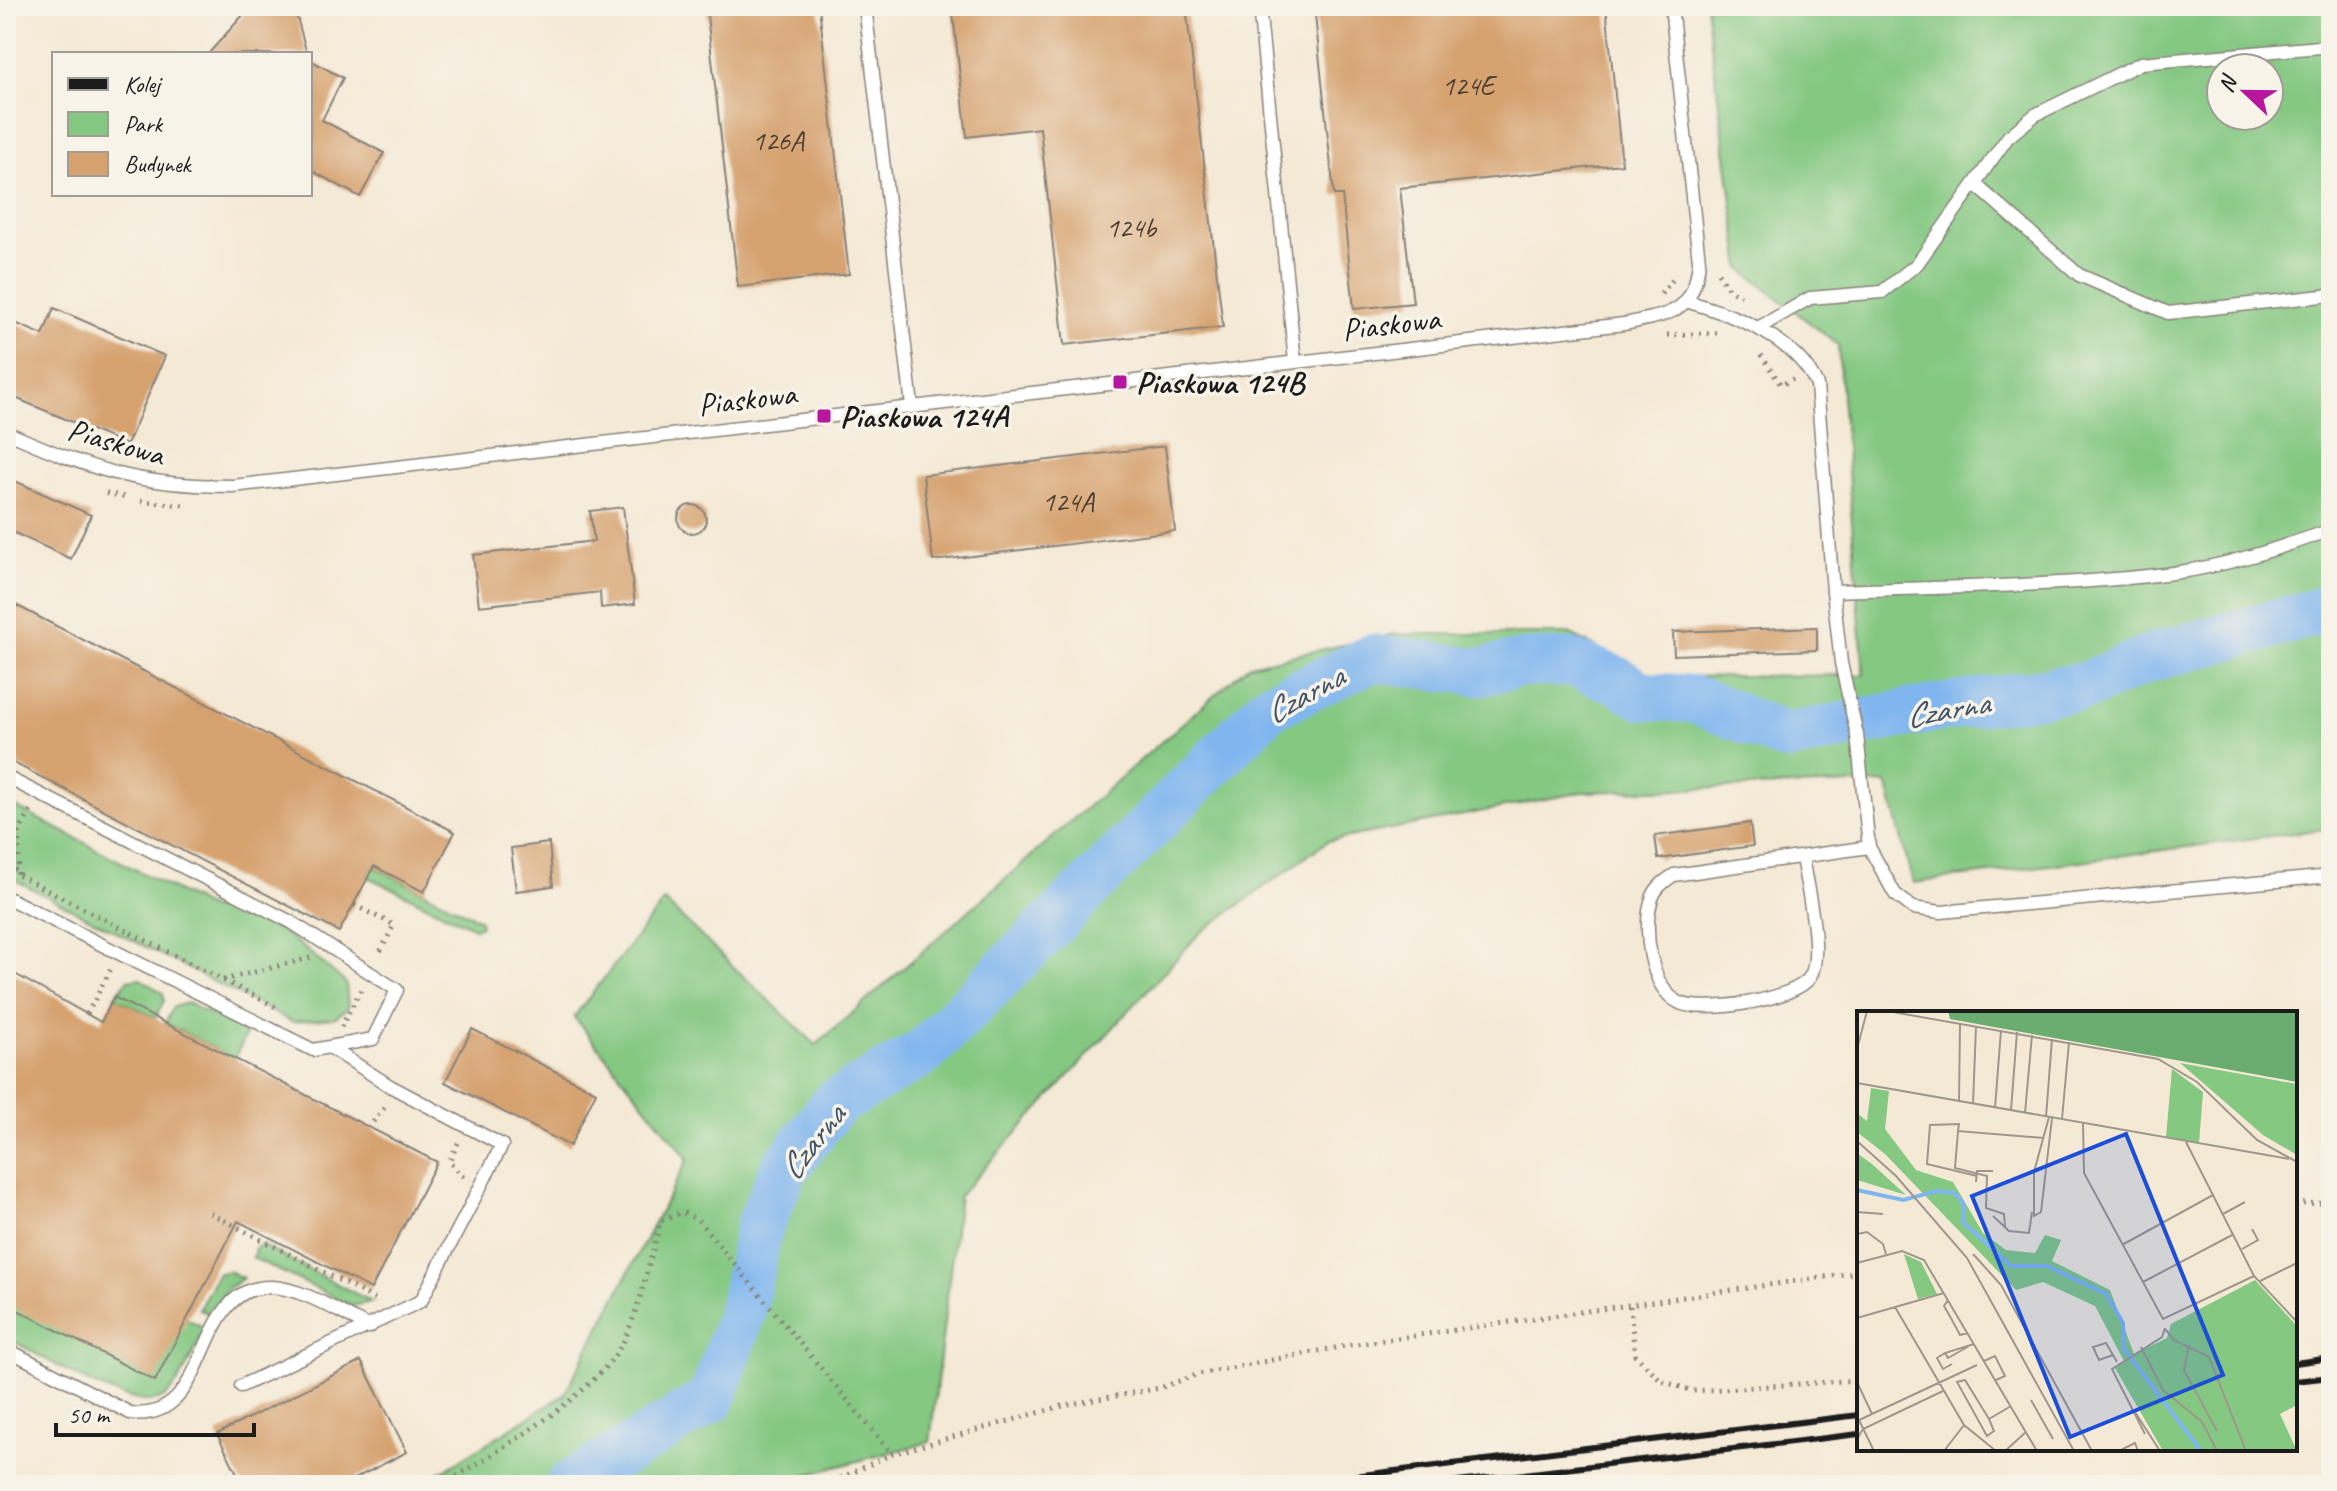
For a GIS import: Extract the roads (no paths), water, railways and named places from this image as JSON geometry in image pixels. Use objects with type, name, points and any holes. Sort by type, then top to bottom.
[{"type":"lane","points":[[865,6],[912,406]]},
{"type":"lane","points":[[1259,6],[1295,362]]},
{"type":"lane","points":[[1671,6],[1699,261],[1697,285],[1689,302],[1728,313],[1758,328],[1811,371],[1817,385],[1841,663],[1857,735],[1869,847],[1895,894],[1913,908],[1941,912],[2331,876]]},
{"type":"lane","points":[[1758,328],[1810,298],[1882,292],[1917,264],[2008,137],[2035,115],[2141,63],[2331,46]]},
{"type":"lane","points":[[1976,185],[2079,275],[2168,313],[2331,295]]},
{"type":"lane","name":"Piaskowa","points":[[6,432],[86,467],[134,480],[183,486],[233,486],[1624,324],[1666,315],[1689,302]]},
{"type":"lane","points":[[1833,591],[2063,582],[2175,573],[2259,555],[2331,530]]},
{"type":"lane","points":[[6,777],[291,922],[397,990],[373,1039],[313,1050],[6,897]]},
{"type":"lane","points":[[1802,857],[1816,956],[1811,976],[1798,990],[1780,998],[1698,1007],[1680,1004],[1665,993],[1656,975],[1648,922],[1651,900],[1659,885],[1674,875],[1869,847]]},
{"type":"lane","points":[[2297,879],[2331,866]]},
{"type":"lane","points":[[241,1386],[421,1301],[502,1145],[390,1086],[331,1048]]},
{"type":"lane","points":[[6,1349],[130,1413],[149,1416],[173,1404],[225,1311],[238,1295],[257,1287],[277,1287],[297,1293],[370,1327]]},
{"type":"waterway","name":"Czarna","points":[[570,1485],[712,1399],[742,1311],[759,1227],[784,1169],[834,1104],[924,1052],[1270,706],[1373,658],[1479,672],[1523,663],[1572,663],[1619,681],[1642,696],[1693,699],[1787,737],[1908,713],[2086,686],[2150,658],[2331,608]]},
{"type":"railway","points":[[2297,1363],[2331,1358]]},
{"type":"railway","points":[[2297,1381],[2331,1377]]},
{"type":"railway","points":[[1279,1485],[1857,1415]]},
{"type":"railway","points":[[1432,1485],[1857,1434]]},
{"type":"place","name":"Piaskowa 124B","points":[[1120,382]]},
{"type":"place","name":"Piaskowa 124A","points":[[824,416]]}]
